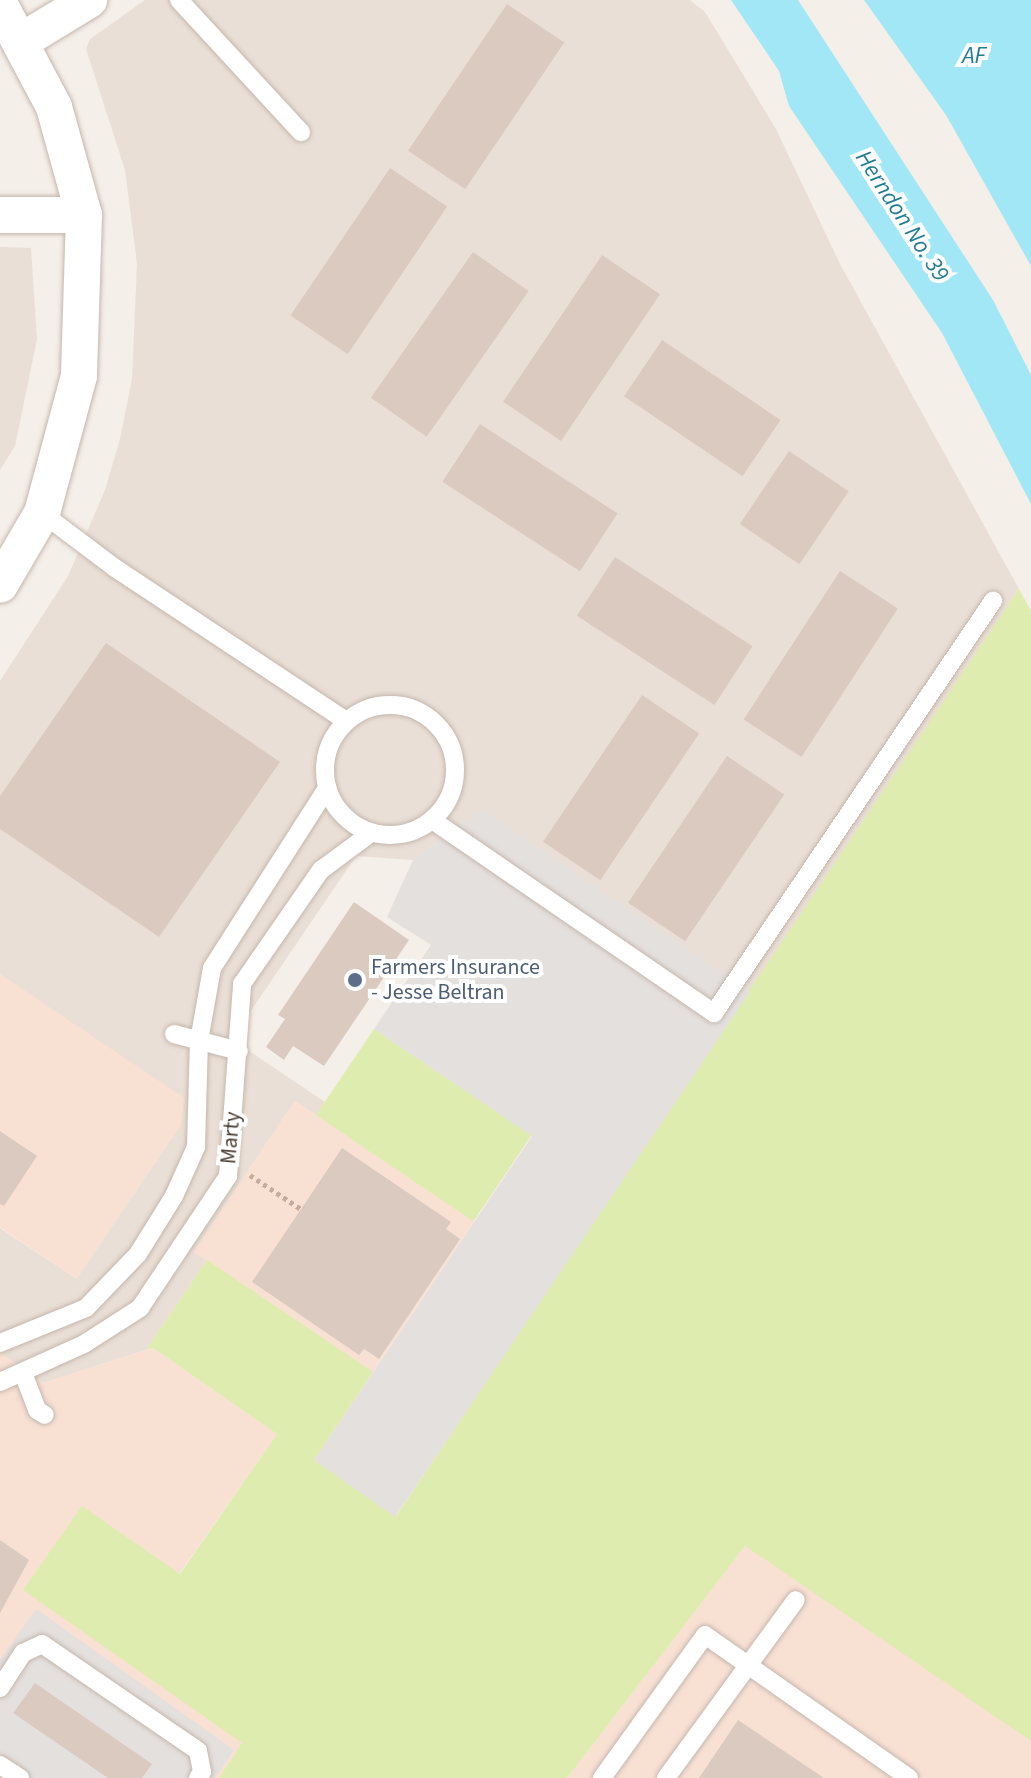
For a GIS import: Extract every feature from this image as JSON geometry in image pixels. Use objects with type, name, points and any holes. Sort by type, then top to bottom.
[{"type":"street","points":[[20,42],[89,0]]},
{"type":"street","points":[[0,5],[54,107],[84,215],[79,376],[42,513],[0,585]]},
{"type":"street","points":[[0,215],[84,215]]},
{"type":"lane","points":[[179,0],[301,132]]},
{"type":"lane","points":[[42,513],[115,568],[346,721]]},
{"type":"lane","points":[[432,820],[714,1013],[993,601]]},
{"type":"lane","points":[[398,705],[437,724],[456,763],[447,804],[432,820],[403,834],[371,833],[352,823],[327,788],[329,746],[346,721],[377,706],[398,705]]},
{"type":"lane","name":"Marty","points":[[0,1343],[86,1308],[138,1254],[174,1196],[196,1147],[199,1041],[212,968],[327,788]]},
{"type":"lane","name":"Marty","points":[[0,1382],[23,1373],[140,1308],[228,1176],[242,984],[321,870],[371,833]]},
{"type":"lane","points":[[174,1034],[239,1051]]},
{"type":"lane","points":[[23,1373],[37,1410],[45,1415]]},
{"type":"lane","points":[[666,1778],[796,1600]]},
{"type":"lane","points":[[602,1778],[705,1635],[909,1778]]},
{"type":"lane","points":[[0,1688],[23,1653],[42,1644],[198,1751],[202,1772],[198,1778]]},
{"type":"lane","points":[[0,1765],[20,1778]]},
{"type":"path","points":[[229,1161],[301,1209]]},
{"type":"shaded area","points":[[145,0],[690,0],[705,12],[776,129],[840,264],[1019,589],[750,992],[481,810],[413,860],[356,856],[246,1018],[246,1049],[325,1102],[316,1115],[295,1101],[194,1251],[207,1260],[146,1350],[43,1383],[0,1353],[0,1228],[77,1279],[0,974],[0,681],[68,576],[105,490],[120,439],[132,379],[137,264],[125,170],[86,49],[90,39]]},
{"type":"shaded area","points":[[0,247],[31,248],[37,339],[15,446],[0,470]]},
{"type":"shaded area","points":[[482,809],[750,992],[395,1517],[314,1460],[532,1136],[374,1029],[431,945],[387,917],[413,860]]},
{"type":"shaded area","points":[[0,974],[184,1098],[181,1125],[77,1279],[0,1227]]},
{"type":"shaded area","points":[[295,1101],[474,1222],[372,1373],[193,1252]]},
{"type":"shaded area","points":[[153,1348],[277,1434],[179,1574],[243,1743],[219,1778],[0,1778],[0,1353],[43,1383]]},
{"type":"shaded area","points":[[745,1546],[1031,1738],[1031,1778],[567,1778]]},
{"type":"shaded area","points":[[36,1609],[234,1750],[215,1778],[0,1778],[0,1660]]},
{"type":"green space","points":[[1019,589],[1031,611],[1031,1741],[745,1546],[567,1778],[219,1778],[242,1743],[23,1590],[82,1506],[180,1574],[277,1434],[153,1348],[146,1350],[207,1260],[373,1372],[314,1460],[396,1516]]},
{"type":"green space","points":[[374,1029],[532,1135],[473,1221],[316,1115]]},
{"type":"water","name":"Herndon No. 39","points":[[731,0],[798,0],[993,300],[1031,375],[1031,504],[942,333],[789,106],[779,71]]},
{"type":"water","name":"AF","points":[[864,0],[1031,0],[1031,266],[946,115]]},
{"type":"building","points":[[507,4],[564,43],[465,189],[408,151]]},
{"type":"building","points":[[390,168],[447,207],[348,354],[290,316]]},
{"type":"building","points":[[473,252],[529,291],[427,437],[371,398]]},
{"type":"building","points":[[602,255],[660,294],[561,441],[503,402]]},
{"type":"building","points":[[662,340],[781,420],[743,476],[624,396]]},
{"type":"building","points":[[480,424],[618,513],[580,571],[442,482]]},
{"type":"building","points":[[789,451],[849,491],[799,564],[740,524]]},
{"type":"building","points":[[615,557],[753,646],[714,705],[577,616]]},
{"type":"building","points":[[840,571],[898,609],[801,757],[744,719]]},
{"type":"building","points":[[106,643],[280,762],[159,937],[0,829],[0,796]]},
{"type":"building","points":[[642,695],[699,734],[600,880],[543,842]]},
{"type":"building","points":[[727,756],[784,795],[685,941],[628,903]]},
{"type":"building","points":[[354,902],[409,940],[324,1066],[293,1046],[284,1060],[266,1047],[285,1019],[278,1015]]},
{"type":"building","points":[[0,1131],[37,1156],[4,1206],[0,1204]]},
{"type":"building","points":[[342,1148],[451,1222],[446,1229],[460,1239],[379,1359],[364,1349],[359,1355],[252,1282]]},
{"type":"building","points":[[0,1540],[29,1560],[0,1613]]},
{"type":"building","points":[[35,1683],[152,1764],[142,1778],[108,1778],[13,1713]]},
{"type":"building","points":[[738,1720],[824,1778],[699,1778]]},
{"type":"place","name":"Farmers Insurance - Jesse Beltran","points":[[355,980]]}]
